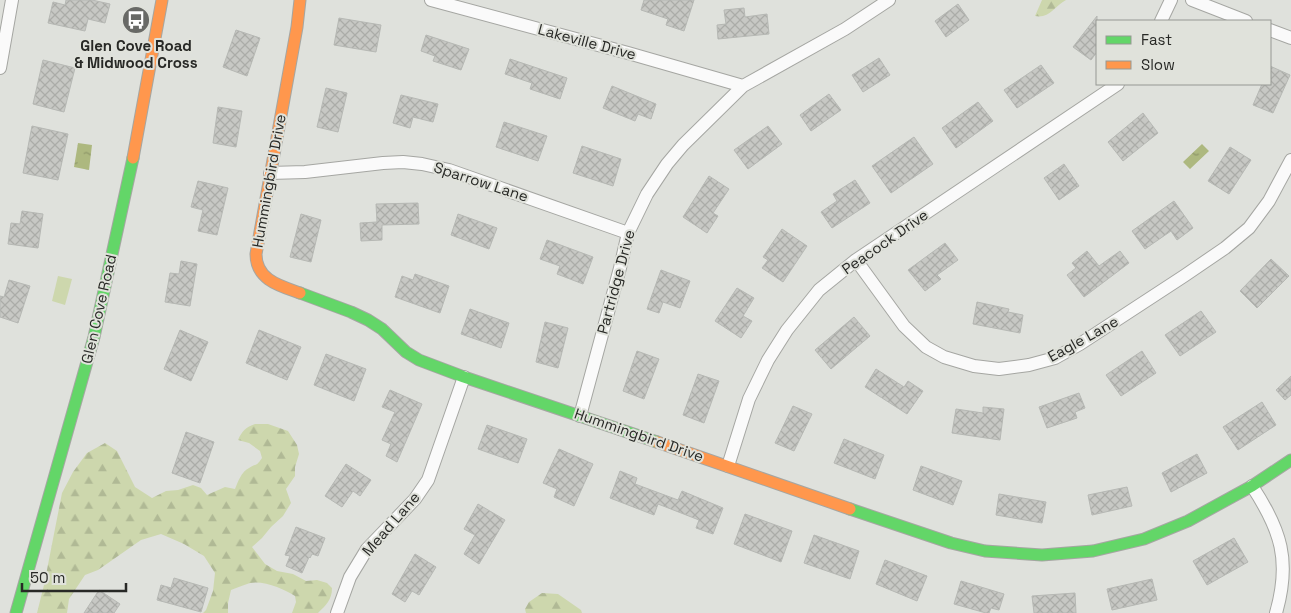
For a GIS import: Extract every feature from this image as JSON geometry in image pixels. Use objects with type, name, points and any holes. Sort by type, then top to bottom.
[{"type":"street","points":[[0,68],[12,0]]},
{"type":"street","name":"Glen Cove Road","points":[[16,613],[94,337],[128,182],[162,0]]},
{"type":"street","name":"Hummingbird Drive","points":[[300,0],[297,27],[256,254],[258,266],[265,278],[280,287],[351,312],[376,324],[419,360],[770,482],[951,543],[985,551],[1042,555],[1094,551],[1144,539],[1188,521],[1252,486],[1291,460]]},
{"type":"street","name":"Lakeville Drive","points":[[431,0],[743,86]]},
{"type":"street","name":"Partridge Drive","points":[[580,416],[628,233],[647,194],[667,164],[682,145],[743,86],[845,29],[889,0]]},
{"type":"street","points":[[1161,20],[1171,0]]},
{"type":"street","points":[[1192,0],[1243,20]]},
{"type":"street","points":[[1271,30],[1291,38]]},
{"type":"street","name":"Peacock Drive","points":[[728,466],[749,399],[772,352],[818,290],[856,260],[1117,85]]},
{"type":"street","name":"Eagle Lane","points":[[856,260],[904,326],[926,347],[944,357],[974,366],[999,368],[1029,366],[1055,358],[1080,344],[1225,248],[1249,228],[1269,201],[1291,160]]},
{"type":"street","name":"Sparrow Lane","points":[[270,173],[305,172],[393,163],[422,164],[449,170],[628,233]]},
{"type":"street","name":"Mead Lane","points":[[337,613],[350,577],[367,549],[415,499],[428,480],[464,377]]},
{"type":"street","points":[[1252,486],[1267,508],[1284,557],[1284,578],[1276,613]]},
{"type":"green space","points":[[1042,0],[1066,0],[1048,14],[1035,16]]},
{"type":"green space","points":[[58,276],[72,279],[65,305],[52,301]]},
{"type":"green space","points":[[255,424],[268,424],[288,431],[297,445],[299,454],[295,467],[295,476],[286,489],[291,503],[283,516],[252,547],[265,564],[277,571],[293,574],[306,581],[317,580],[327,583],[332,588],[330,599],[318,613],[292,613],[296,602],[295,596],[274,586],[255,582],[231,590],[228,613],[203,613],[213,591],[215,573],[204,556],[184,544],[161,534],[141,540],[98,570],[85,575],[69,599],[67,613],[37,613],[62,493],[73,472],[87,453],[105,443],[117,451],[135,487],[152,498],[166,491],[178,490],[193,485],[201,488],[207,495],[225,487],[235,489],[244,472],[257,464],[262,458],[260,451],[249,443],[238,440],[245,430]]},
{"type":"green space","points":[[542,593],[558,594],[581,610],[582,613],[526,613],[525,609],[529,602]]},
{"type":"water","points":[[78,143],[92,145],[89,170],[74,167]]},
{"type":"water","points":[[1202,144],[1209,151],[1190,169],[1183,162]]},
{"type":"building","points":[[66,0],[92,0],[110,4],[105,23],[88,19],[85,31],[48,23],[53,2],[65,5]]},
{"type":"building","points":[[644,0],[694,0],[684,31],[666,25],[668,19],[641,10]]},
{"type":"building","points":[[958,4],[969,20],[946,37],[935,21]]},
{"type":"building","points":[[744,8],[745,17],[767,14],[769,34],[718,39],[717,25],[726,24],[724,10]]},
{"type":"building","points":[[1097,16],[1096,53],[1091,60],[1073,47]]},
{"type":"building","points":[[339,18],[381,25],[376,52],[334,45]]},
{"type":"building","points":[[236,30],[260,38],[247,76],[223,67]]},
{"type":"building","points":[[426,35],[469,49],[461,70],[433,61],[435,56],[421,51]]},
{"type":"building","points":[[879,58],[890,75],[863,92],[852,75]]},
{"type":"building","points":[[510,59],[567,78],[560,99],[530,89],[532,83],[505,74]]},
{"type":"building","points":[[43,60],[75,68],[64,112],[33,104]]},
{"type":"building","points":[[1041,65],[1054,83],[1017,108],[1004,90]]},
{"type":"building","points":[[1271,66],[1290,75],[1273,113],[1253,105],[1262,85],[1271,85]]},
{"type":"building","points":[[612,86],[656,104],[651,119],[638,114],[635,121],[603,108]]},
{"type":"building","points":[[326,88],[347,93],[338,132],[317,127]]},
{"type":"building","points":[[829,94],[841,110],[811,131],[800,115]]},
{"type":"building","points":[[401,95],[438,104],[433,122],[413,117],[410,128],[393,123]]},
{"type":"building","points":[[978,102],[993,121],[956,148],[942,128]]},
{"type":"building","points":[[218,107],[242,111],[236,147],[213,143]]},
{"type":"building","points":[[1143,113],[1158,133],[1123,161],[1108,142]]},
{"type":"building","points":[[504,122],[547,136],[538,161],[496,147]]},
{"type":"building","points":[[32,126],[68,134],[58,180],[23,173]]},
{"type":"building","points":[[768,126],[782,144],[748,169],[734,150]]},
{"type":"building","points":[[914,137],[933,164],[891,193],[872,166]]},
{"type":"building","points":[[582,146],[621,159],[613,186],[573,173]]},
{"type":"building","points":[[1230,147],[1251,160],[1229,194],[1208,181]]},
{"type":"building","points":[[1064,164],[1079,186],[1059,200],[1044,178]]},
{"type":"building","points":[[709,176],[729,189],[713,213],[718,216],[707,233],[683,217]]},
{"type":"building","points":[[855,180],[870,203],[832,228],[821,212],[837,201],[833,194]]},
{"type":"building","points":[[198,181],[228,188],[217,235],[198,231],[203,210],[191,207]]},
{"type":"building","points":[[1174,201],[1193,228],[1177,240],[1171,231],[1145,249],[1132,231]]},
{"type":"building","points":[[418,203],[419,224],[382,225],[382,240],[361,241],[360,223],[377,222],[376,204]]},
{"type":"building","points":[[22,211],[43,214],[38,248],[8,244],[11,223],[20,224]]},
{"type":"building","points":[[301,214],[321,220],[311,262],[290,257]]},
{"type":"building","points":[[458,214],[497,228],[489,249],[451,235]]},
{"type":"building","points":[[782,229],[807,246],[783,282],[762,268],[768,260],[763,257]]},
{"type":"building","points":[[547,240],[593,257],[583,284],[557,274],[560,266],[540,259]]},
{"type":"building","points":[[945,243],[958,260],[937,275],[941,279],[925,291],[908,270]]},
{"type":"building","points":[[1087,251],[1099,266],[1120,251],[1129,263],[1084,297],[1067,275],[1076,268],[1072,263]]},
{"type":"building","points":[[1271,259],[1289,276],[1257,308],[1240,291]]},
{"type":"building","points":[[181,261],[197,264],[190,306],[165,302],[170,273],[179,274]]},
{"type":"building","points":[[661,270],[690,281],[680,308],[663,302],[659,313],[647,309]]},
{"type":"building","points":[[415,274],[449,286],[440,313],[395,297],[402,276],[413,280]]},
{"type":"building","points":[[9,280],[30,286],[18,323],[0,317],[0,296],[4,297]]},
{"type":"building","points":[[737,288],[754,298],[743,316],[752,321],[741,338],[715,321]]},
{"type":"building","points":[[977,302],[1009,309],[1008,312],[1023,315],[1020,333],[973,324]]},
{"type":"building","points":[[470,309],[509,323],[501,348],[461,334]]},
{"type":"building","points":[[1201,311],[1216,332],[1180,356],[1165,335]]},
{"type":"building","points":[[854,317],[870,336],[831,369],[815,350]]},
{"type":"building","points":[[545,322],[568,328],[558,368],[536,362]]},
{"type":"building","points":[[180,330],[208,342],[191,381],[164,369]]},
{"type":"building","points":[[259,330],[301,347],[287,380],[246,363]]},
{"type":"building","points":[[637,351],[659,359],[644,399],[623,391]]},
{"type":"building","points":[[1142,351],[1156,373],[1121,396],[1106,375]]},
{"type":"building","points":[[326,354],[366,369],[354,401],[314,385]]},
{"type":"building","points":[[876,369],[904,387],[908,381],[923,391],[907,414],[865,387]]},
{"type":"building","points":[[698,374],[719,381],[704,423],[683,415]]},
{"type":"building","points":[[1291,376],[1291,395],[1285,400],[1276,390]]},
{"type":"building","points":[[390,390],[422,404],[397,462],[386,456],[391,444],[382,440],[395,412],[382,407]]},
{"type":"building","points":[[1079,393],[1085,408],[1075,412],[1077,418],[1047,428],[1039,407]]},
{"type":"building","points":[[1262,402],[1276,425],[1238,450],[1223,427]]},
{"type":"building","points":[[793,406],[812,414],[794,451],[775,443]]},
{"type":"building","points":[[983,407],[1004,409],[1000,440],[952,433],[956,409],[983,413]]},
{"type":"building","points":[[487,425],[527,439],[518,463],[478,449]]},
{"type":"building","points":[[186,432],[214,442],[200,483],[172,473]]},
{"type":"building","points":[[844,439],[884,455],[875,479],[834,463]]},
{"type":"building","points":[[559,449],[593,464],[574,506],[554,497],[557,489],[543,483]]},
{"type":"building","points":[[1197,454],[1207,473],[1171,492],[1162,473]]},
{"type":"building","points":[[346,464],[371,480],[360,496],[353,491],[342,507],[325,496]]},
{"type":"building","points":[[921,466],[962,481],[953,505],[913,490]]},
{"type":"building","points":[[620,471],[637,478],[635,484],[678,500],[682,491],[723,508],[713,534],[696,528],[699,520],[658,504],[654,515],[610,498]]},
{"type":"building","points":[[1127,487],[1132,506],[1092,515],[1088,495]]},
{"type":"building","points":[[999,494],[1046,502],[1042,523],[996,515]]},
{"type":"building","points":[[478,504],[505,520],[479,564],[464,554],[475,535],[464,529]]},
{"type":"building","points":[[745,514],[792,531],[781,562],[734,544]]},
{"type":"building","points":[[296,527],[325,538],[318,556],[312,554],[309,557],[302,573],[286,566],[290,556],[285,555]]},
{"type":"building","points":[[814,535],[859,551],[850,579],[804,563]]},
{"type":"building","points":[[1234,538],[1248,562],[1207,585],[1193,561]]},
{"type":"building","points":[[415,554],[436,567],[419,595],[412,591],[405,602],[392,594]]},
{"type":"building","points":[[885,560],[927,576],[917,601],[876,584]]},
{"type":"building","points":[[174,578],[208,588],[201,612],[157,600],[161,585],[171,588]]},
{"type":"building","points":[[1152,579],[1157,600],[1112,610],[1107,589]]},
{"type":"building","points":[[961,581],[1004,594],[999,610],[991,608],[989,613],[986,613],[954,604]]},
{"type":"building","points":[[99,590],[120,604],[114,613],[84,613]]},
{"type":"building","points":[[1075,593],[1076,613],[1034,613],[1032,596]]},
{"type":"traffic: fast","points":[[16,613],[94,337],[133,158]]},
{"type":"traffic: fast","points":[[300,293],[368,320],[382,329],[406,352],[419,360],[657,442]]},
{"type":"traffic: fast","points":[[850,509],[951,543],[985,551],[1042,555],[1093,551],[1144,539],[1188,521],[1252,486],[1291,460]]},
{"type":"traffic: slow","points":[[133,158],[162,0]]},
{"type":"traffic: slow","points":[[300,0],[297,27],[256,254],[260,270],[270,281],[300,293]]},
{"type":"traffic: slow","points":[[657,442],[850,509]]},
{"type":"place","name":"Glen Cove Road & Midwood Cross","points":[[136,20]]}]
